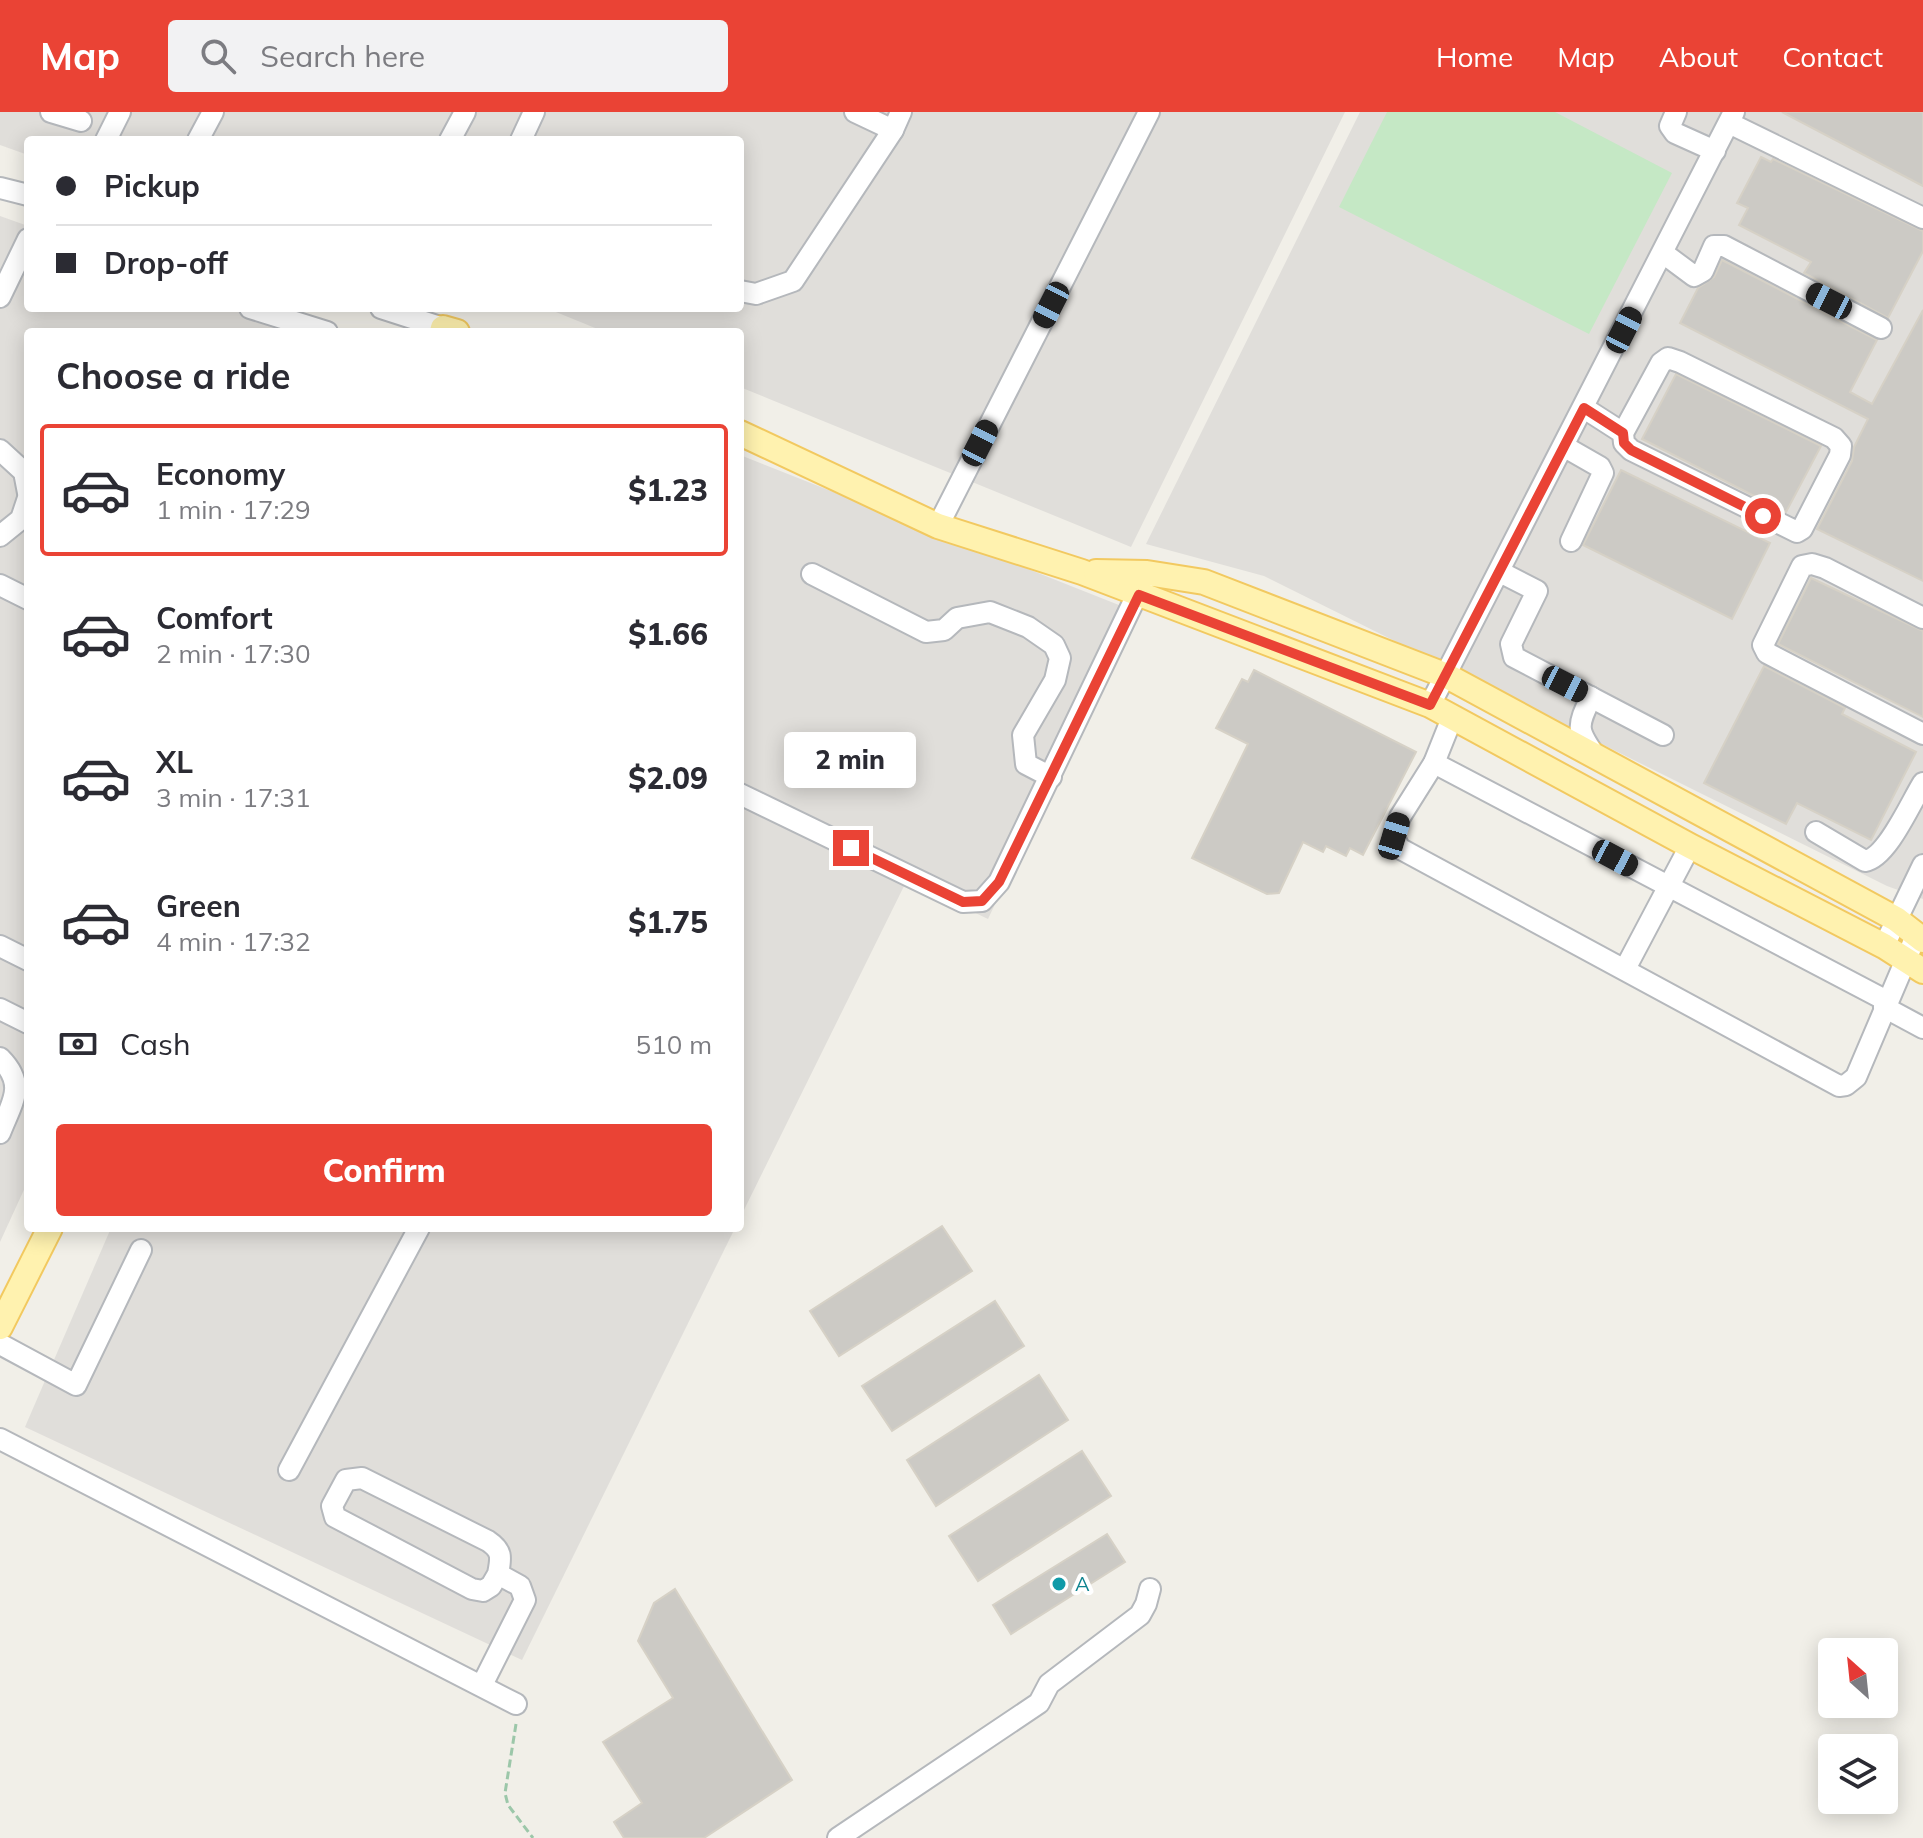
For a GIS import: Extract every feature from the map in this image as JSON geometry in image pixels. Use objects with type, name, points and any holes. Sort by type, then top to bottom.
[{"type":"main road","points":[[744,435],[938,526],[1082,572],[1143,584],[1430,705],[1904,959]]},
{"type":"main road","points":[[1143,584],[1204,582],[1447,676],[1896,919],[1920,938]]},
{"type":"main road","points":[[2,1317],[48,1232]]},
{"type":"street","points":[[51,112],[81,121]]},
{"type":"street","points":[[108,136],[120,112]]},
{"type":"street","points":[[200,136],[213,112]]},
{"type":"street","points":[[452,136],[465,112]]},
{"type":"street","points":[[523,136],[534,112]]},
{"type":"street","points":[[744,292],[756,294],[793,281],[897,121],[855,112]]},
{"type":"street","points":[[938,526],[1149,112]]},
{"type":"street","points":[[1676,112],[1670,126],[1675,133],[1715,151]]},
{"type":"street","points":[[1430,705],[1732,117],[1923,218]]},
{"type":"street","points":[[0,188],[24,194]]},
{"type":"street","points":[[1663,253],[1694,276],[1703,271],[1714,246],[1724,246],[1881,328]]},
{"type":"street","points":[[0,297],[24,247]]},
{"type":"street","points":[[263,312],[314,328]]},
{"type":"street","points":[[392,312],[438,328]]},
{"type":"street","points":[[1668,358],[1834,438],[1841,446],[1840,455],[1802,529],[1797,532],[1631,450],[1624,443],[1623,433],[1661,363],[1668,358]]},
{"type":"street","points":[[1584,408],[1623,433]]},
{"type":"street","points":[[1565,447],[1600,467],[1603,473],[1571,541]]},
{"type":"street","points":[[0,450],[24,472]]},
{"type":"street","points":[[0,536],[21,519],[24,509]]},
{"type":"street","points":[[1923,618],[1812,564],[1802,566],[1763,645],[1767,653],[1923,734]]},
{"type":"street","points":[[1500,572],[1537,591],[1511,644],[1514,657],[1663,735]]},
{"type":"street","points":[[812,574],[926,632],[944,630],[957,618],[990,612],[1028,627],[1054,645],[1060,658],[1055,680],[1023,735],[1026,764],[1051,777]]},
{"type":"street","points":[[744,796],[963,902],[982,901],[999,882],[1143,584]]},
{"type":"street","points":[[0,585],[24,597]]},
{"type":"street","points":[[1591,697],[1579,723],[1596,757]]},
{"type":"street","points":[[1452,718],[1434,763],[1400,817],[1394,836],[1399,848],[1839,1086],[1856,1077],[1904,959],[1920,938]]},
{"type":"street","points":[[1434,763],[1886,1004],[1923,1028]]},
{"type":"street","points":[[1816,832],[1865,861],[1873,860],[1883,851],[1923,783]]},
{"type":"street","points":[[1625,969],[1690,846]]},
{"type":"street","points":[[1904,959],[1896,919],[1923,865]]},
{"type":"street","points":[[0,946],[24,958]]},
{"type":"street","points":[[0,1009],[24,1021]]},
{"type":"street","points":[[0,1058],[9,1067],[16,1083],[16,1091],[0,1133]]},
{"type":"street","points":[[289,1470],[417,1232]]},
{"type":"street","points":[[0,1344],[76,1385],[141,1250]]},
{"type":"street","points":[[0,1439],[516,1704]]},
{"type":"street","points":[[362,1478],[498,1548],[502,1556],[498,1574],[491,1586],[483,1591],[472,1589],[335,1517],[332,1506],[346,1480],[362,1478]]},
{"type":"street","points":[[482,1685],[525,1600],[520,1586],[498,1574]]},
{"type":"street","points":[[838,1838],[1039,1703],[1049,1684],[1140,1615],[1150,1589]]},
{"type":"path","points":[[516,1704],[518,1711],[505,1793],[508,1805],[533,1838]]},
{"type":"shaded area","points":[[0,112],[1345,112],[1131,547],[744,389],[744,328],[595,328],[556,312],[744,312],[744,136],[24,136],[24,154],[0,145]]},
{"type":"shaded area","points":[[1360,112],[1923,112],[1923,899],[1887,886],[1264,576],[1146,544]]},
{"type":"shaded area","points":[[0,216],[24,225],[24,312],[276,312],[322,328],[24,328],[24,1190],[0,1242]]},
{"type":"shaded area","points":[[744,457],[1134,611],[988,919],[907,880],[744,1210]]},
{"type":"shaded area","points":[[109,1232],[733,1232],[522,1660],[25,1427]]},
{"type":"green space","points":[[1387,112],[1555,112],[1672,173],[1589,334],[1339,207]]},
{"type":"building","points":[[1782,112],[1923,112],[1923,186]]},
{"type":"building","points":[[1761,157],[1771,162],[1773,159],[1923,231],[1923,251],[1888,318],[1804,273],[1811,262],[1739,225],[1748,208],[1737,203]]},
{"type":"building","points":[[1722,260],[1877,340],[1850,392],[1872,404],[1923,310],[1923,581],[1817,529],[1852,461],[1854,447],[1868,419],[1680,323],[1698,288],[1714,277]]},
{"type":"building","points":[[1676,374],[1821,446],[1786,512],[1642,439]]},
{"type":"building","points":[[1621,470],[1770,543],[1732,619],[1583,545]]},
{"type":"building","points":[[1811,578],[1923,631],[1923,717],[1778,644]]},
{"type":"building","points":[[1764,666],[1845,708],[1842,714],[1916,752],[1871,840],[1797,803],[1786,824],[1704,783]]},
{"type":"building","points":[[1254,670],[1416,752],[1363,855],[1350,848],[1346,856],[1326,846],[1323,852],[1303,842],[1279,893],[1267,894],[1192,858],[1248,744],[1216,728],[1242,679],[1248,682]]},
{"type":"building","points":[[942,1226],[972,1271],[839,1356],[810,1311]]},
{"type":"building","points":[[995,1301],[1024,1346],[892,1431],[862,1386]]},
{"type":"building","points":[[1039,1375],[1068,1420],[936,1506],[907,1460]]},
{"type":"building","points":[[1082,1451],[1111,1496],[978,1581],[949,1536]]},
{"type":"building","name":"A","points":[[1107,1534],[1125,1562],[1011,1634],[993,1605]]},
{"type":"building","points":[[675,1589],[792,1780],[704,1838],[624,1838],[614,1822],[642,1803],[603,1742],[673,1698],[638,1641],[654,1603]]},
{"type":"place","name":"A","points":[[1059,1584]]},
{"type":"route","points":[[851,848],[963,902],[982,901],[999,882],[1139,595],[1430,705],[1584,408],[1623,433],[1624,443],[1631,450],[1763,516]]}]
